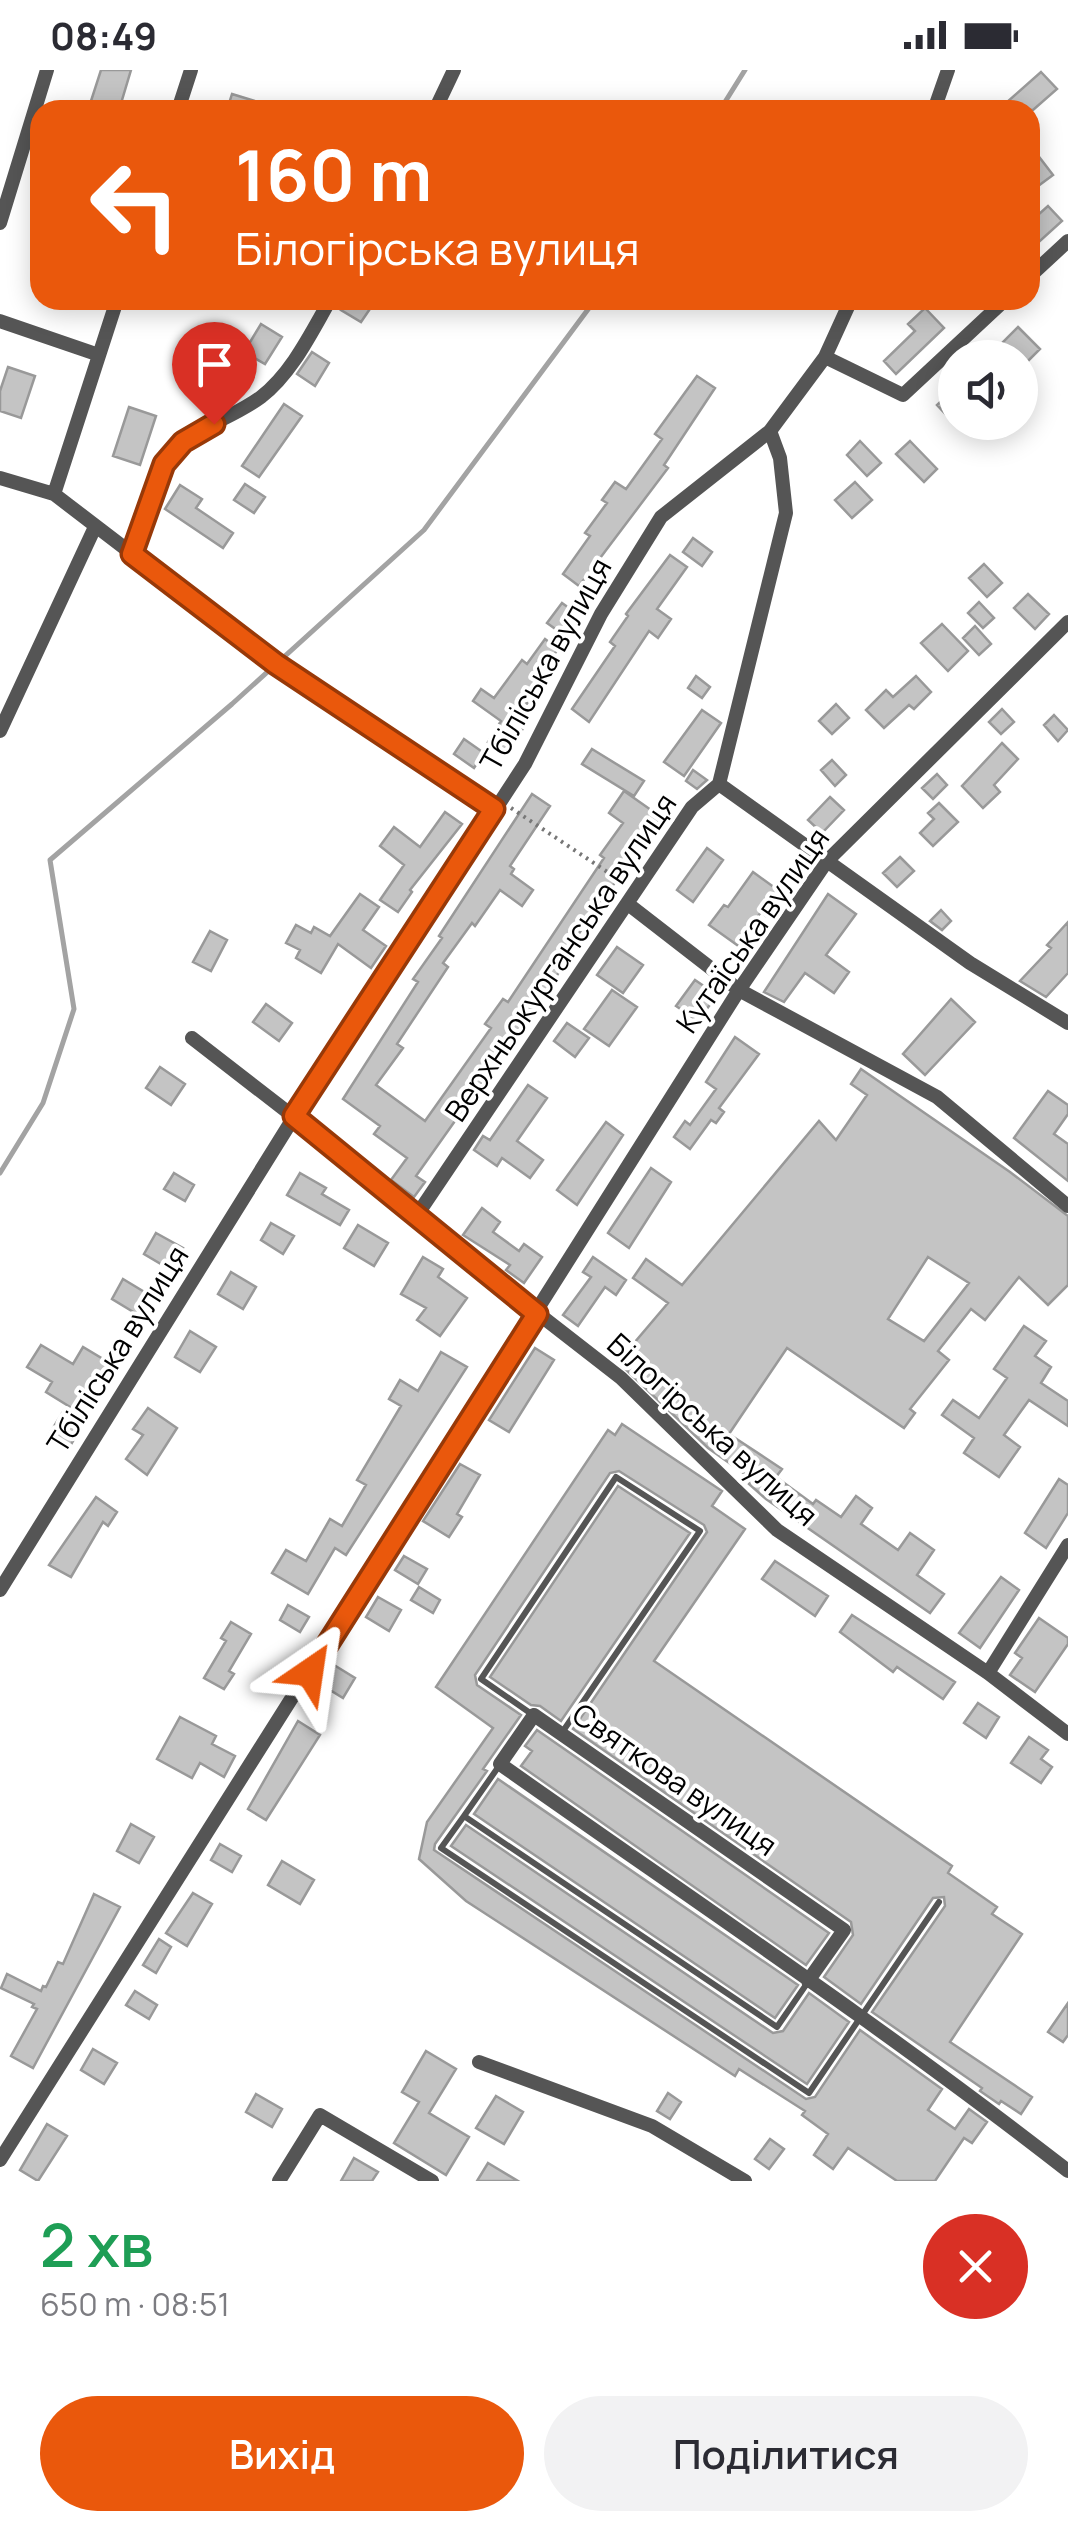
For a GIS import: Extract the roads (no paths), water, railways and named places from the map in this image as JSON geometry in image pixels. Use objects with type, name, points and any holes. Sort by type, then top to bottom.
[{"type":"street","points":[[39,100],[48,70]]},
{"type":"street","points":[[181,100],[191,70]]},
{"type":"street","points":[[440,100],[454,70]]},
{"type":"street","points":[[938,100],[948,70]]},
{"type":"street","points":[[0,222],[30,127]]},
{"type":"street","points":[[1040,267],[1068,241]]},
{"type":"street","points":[[54,494],[114,310]]},
{"type":"street","points":[[132,554],[172,451],[195,434],[249,406],[275,385],[324,310]]},
{"type":"street","name":"Тбіліська вулиця","points":[[0,1590],[294,1116],[526,764],[602,614],[661,517],[770,431],[825,357],[846,310]]},
{"type":"street","points":[[825,357],[903,395],[994,310]]},
{"type":"street","points":[[0,321],[99,355]]},
{"type":"street","name":"Верхньокурганська вулиця","points":[[415,1218],[692,807],[719,784],[786,513],[780,458],[770,431]]},
{"type":"street","points":[[0,478],[54,494],[276,664],[497,804]]},
{"type":"street","points":[[0,731],[95,527]]},
{"type":"street","name":"Кутаїська вулиця","points":[[537,1314],[739,990],[827,860],[1068,622]]},
{"type":"street","points":[[719,784],[970,964],[1068,1023]]},
{"type":"street","points":[[632,898],[739,990],[937,1097],[1068,1206]]},
{"type":"street","name":"Білогірська вулиця","points":[[192,1038],[622,1378],[777,1530],[988,1673],[1068,1734]]},
{"type":"street","points":[[0,2160],[537,1314]]},
{"type":"street","points":[[988,1673],[1068,1545]]},
{"type":"street","name":"Святкова вулиця","points":[[500,1764],[534,1716],[844,1930],[808,1981]]},
{"type":"street","points":[[500,1764],[988,2108],[1068,2171]]},
{"type":"street","points":[[479,2062],[652,2126],[746,2181]]},
{"type":"street","points":[[280,2181],[320,2114],[432,2181]]},
{"type":"lane","points":[[534,1716],[482,1678],[616,1477],[700,1531],[561,1734]]},
{"type":"lane","points":[[500,1764],[441,1848],[809,2093],[939,1902]]},
{"type":"lane","points":[[464,1816],[776,2028],[808,1981]]},
{"type":"waterway","points":[[726,100],[745,70]]},
{"type":"waterway","points":[[0,1173],[43,1103],[74,1009],[50,860],[232,704],[424,530],[588,310]]}]
